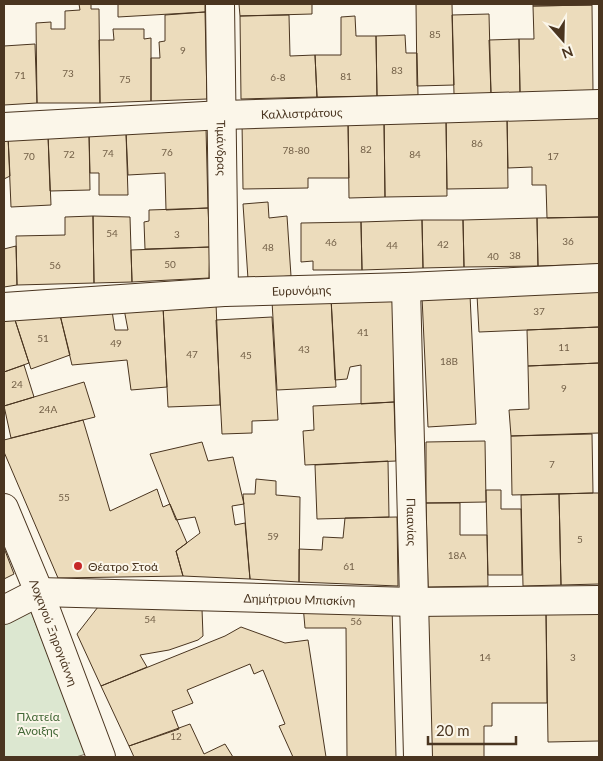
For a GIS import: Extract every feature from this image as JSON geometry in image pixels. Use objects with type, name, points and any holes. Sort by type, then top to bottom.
[{"type":"street","name":"Τιμάνδρας","points":[[220,4],[224,292]]},
{"type":"street","name":"Καλλιστράτους","points":[[4,126],[223,116],[599,104]]},
{"type":"street","name":"Ευρυνόμης","points":[[4,307],[224,292],[406,287],[599,278]]},
{"type":"street","name":"Παιανίας","points":[[406,287],[418,757]]},
{"type":"street","name":"Λοχαγού Ξηρογιάννη","points":[[4,511],[39,592],[101,757]]},
{"type":"street","name":"Δημήτριου Μπισκίνη","points":[[4,610],[39,592],[414,602],[599,600]]},
{"type":"green space","name":"Πλατεία Άνοιξης","points":[[30,609],[86,754],[76,757],[4,757],[4,622]]},
{"type":"building","points":[[79,4],[91,4],[91,9],[99,9],[100,103],[37,103],[36,23],[51,22],[51,29],[65,29],[65,11],[80,10]]},
{"type":"building","points":[[118,4],[205,4],[205,12],[118,17]]},
{"type":"building","points":[[239,4],[312,4],[312,14],[240,16]]},
{"type":"building","points":[[416,4],[452,4],[454,85],[417,86]]},
{"type":"building","points":[[533,4],[592,4],[592,5],[533,6]]},
{"type":"building","points":[[592,5],[593,91],[520,93],[519,39],[534,39],[533,6]]},
{"type":"building","points":[[205,12],[207,99],[151,101],[151,58],[160,58],[159,42],[165,41],[165,15]]},
{"type":"building","points":[[489,14],[491,94],[454,94],[452,15]]},
{"type":"building","points":[[289,15],[290,56],[315,55],[317,97],[241,99],[240,16]]},
{"type":"building","points":[[355,16],[356,36],[376,36],[377,96],[317,97],[315,55],[341,55],[341,17]]},
{"type":"building","points":[[113,29],[144,29],[144,39],[151,38],[151,101],[100,103],[99,40],[114,40]]},
{"type":"building","points":[[405,35],[406,53],[417,53],[418,95],[377,96],[376,36]]},
{"type":"building","points":[[519,39],[520,93],[491,94],[489,40]]},
{"type":"building","points":[[35,44],[37,103],[4,105],[4,46]]},
{"type":"building","points":[[599,114],[599,217],[547,218],[546,185],[532,185],[532,167],[508,168],[507,116]]},
{"type":"building","points":[[507,116],[508,188],[447,189],[446,117]]},
{"type":"building","points":[[446,117],[447,196],[385,197],[384,119]]},
{"type":"building","points":[[384,119],[385,197],[349,198],[348,120]]},
{"type":"building","points":[[348,120],[349,178],[308,178],[308,188],[243,189],[242,122]]},
{"type":"building","points":[[206,128],[208,208],[166,210],[165,173],[128,175],[126,132]]},
{"type":"building","points":[[126,132],[128,195],[99,195],[99,173],[90,173],[89,133]]},
{"type":"building","points":[[89,133],[90,190],[50,191],[48,135]]},
{"type":"building","points":[[48,135],[51,205],[11,207],[8,136]]},
{"type":"building","points":[[4,136],[8,136],[10,176],[4,179]]},
{"type":"building","points":[[268,202],[269,218],[287,216],[291,276],[248,279],[243,204]]},
{"type":"building","points":[[208,208],[210,247],[145,249],[144,222],[149,221],[149,210]]},
{"type":"building","points":[[93,216],[94,283],[17,285],[16,236],[65,235],[65,217]]},
{"type":"building","points":[[93,216],[130,217],[132,282],[94,283]]},
{"type":"building","points":[[599,217],[599,264],[538,266],[537,218]]},
{"type":"building","points":[[537,218],[538,266],[464,267],[463,220]]},
{"type":"building","points":[[422,220],[423,268],[362,270],[361,222]]},
{"type":"building","points":[[422,220],[463,220],[464,267],[423,268]]},
{"type":"building","points":[[361,222],[362,270],[313,270],[313,261],[301,262],[301,223]]},
{"type":"building","points":[[16,246],[17,285],[4,287],[4,249]]},
{"type":"building","points":[[210,247],[209,278],[132,282],[131,250]]},
{"type":"building","points":[[599,289],[599,327],[479,332],[477,295]]},
{"type":"building","points":[[470,295],[476,424],[428,427],[422,297]]},
{"type":"building","points":[[394,296],[394,402],[361,404],[361,365],[350,367],[347,379],[335,380],[331,298]]},
{"type":"building","points":[[331,298],[336,387],[277,390],[272,301]]},
{"type":"building","points":[[216,303],[220,405],[168,407],[163,306]]},
{"type":"building","points":[[163,306],[167,387],[131,390],[127,360],[72,365],[60,315],[112,311],[115,330],[128,330],[124,309]]},
{"type":"building","points":[[60,315],[70,355],[31,369],[15,320]]},
{"type":"building","points":[[272,317],[278,420],[252,421],[252,433],[222,434],[216,320]]},
{"type":"building","points":[[15,320],[29,363],[4,372],[4,321]]},
{"type":"building","points":[[599,327],[599,363],[528,366],[527,330]]},
{"type":"building","points":[[599,363],[599,433],[511,436],[509,410],[529,409],[528,366]]},
{"type":"building","points":[[24,365],[34,397],[4,406],[4,372]]},
{"type":"building","points":[[84,382],[95,417],[11,438],[4,406]]},
{"type":"building","points":[[394,402],[396,461],[305,465],[303,431],[314,430],[313,406]]},
{"type":"building","points":[[83,420],[110,511],[157,489],[163,507],[170,504],[187,543],[176,551],[183,576],[58,578],[4,452],[4,440]]},
{"type":"building","points":[[592,434],[593,493],[512,495],[511,436]]},
{"type":"building","points":[[485,441],[486,502],[426,503],[426,442]]},
{"type":"building","points":[[202,442],[208,461],[233,457],[244,504],[232,506],[235,525],[245,523],[250,579],[183,576],[176,551],[200,533],[195,517],[176,520],[150,454]]},
{"type":"building","points":[[388,461],[389,517],[317,519],[315,465]]},
{"type":"building","points":[[256,479],[276,481],[276,495],[300,497],[299,582],[250,579],[243,494],[255,494]]},
{"type":"building","points":[[486,490],[501,490],[501,509],[521,509],[522,575],[488,575]]},
{"type":"building","points":[[599,493],[599,584],[561,585],[559,494]]},
{"type":"building","points":[[559,494],[561,585],[523,586],[521,495]]},
{"type":"building","points":[[426,503],[460,503],[460,535],[487,535],[488,586],[428,587]]},
{"type":"building","points":[[397,517],[398,586],[299,582],[299,549],[322,550],[323,537],[343,538],[345,518]]},
{"type":"building","points":[[4,548],[14,574],[4,579]]},
{"type":"building","points":[[303,605],[392,606],[396,757],[347,757],[346,628],[305,628]]},
{"type":"building","points":[[98,607],[202,609],[203,636],[198,640],[169,650],[140,655],[147,667],[101,686],[77,634]]},
{"type":"building","points":[[599,611],[599,741],[548,742],[546,612]]},
{"type":"building","points":[[423,612],[546,612],[547,703],[492,703],[492,726],[484,726],[484,757],[425,757]]},
{"type":"building","points":[[241,627],[285,643],[308,640],[326,757],[293,757],[279,726],[285,724],[263,670],[254,674],[250,664],[187,690],[193,703],[172,711],[179,729],[129,746],[101,686],[225,636]]},
{"type":"building","points":[[190,724],[204,754],[225,744],[233,757],[134,757],[129,746]]},
{"type":"place","name":"Θέατρο Στοά","points":[[78,566]]}]
